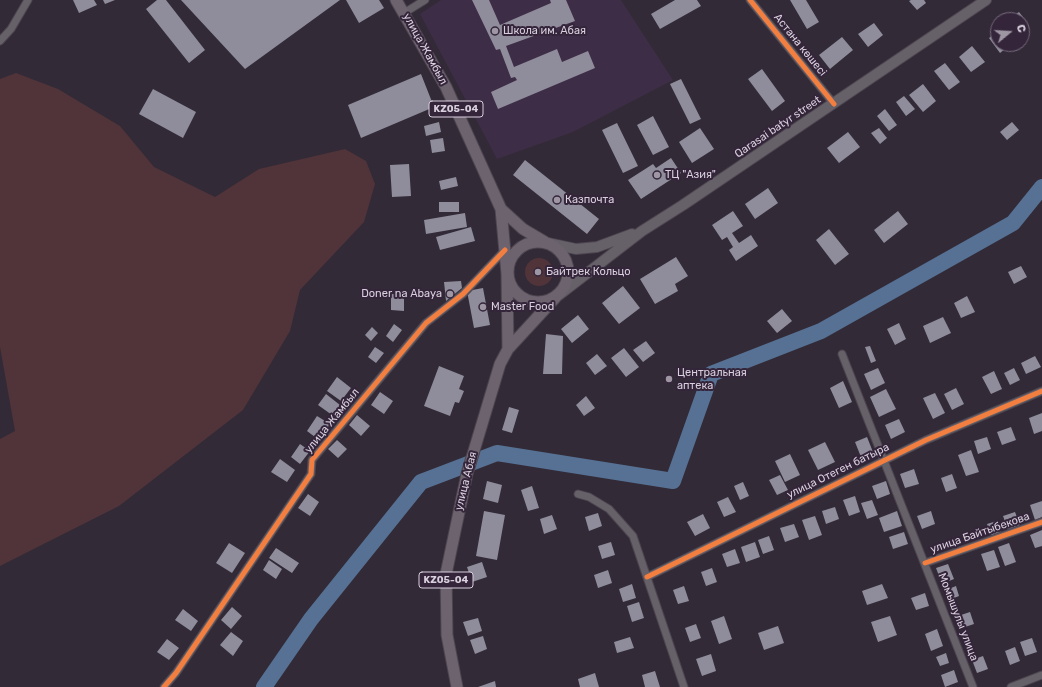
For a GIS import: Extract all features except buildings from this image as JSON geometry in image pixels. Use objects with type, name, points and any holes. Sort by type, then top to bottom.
[{"type":"main road","name":"улица Жамбыл","points":[[396,0],[446,87],[501,209],[506,250],[508,349]]},
{"type":"main road","name":"Qarasai batyr street","points":[[642,231],[684,205],[986,0]]},
{"type":"main road","name":"улица Жамбыл","points":[[501,209],[523,229],[548,243]]},
{"type":"main road","points":[[548,243],[576,249],[596,247],[642,231]]},
{"type":"main road","points":[[555,298],[642,231]]},
{"type":"main road","name":"KZ05-04","points":[[529,243],[548,243],[557,248],[568,264],[567,283],[562,292],[547,302],[538,303],[524,300],[514,291],[509,283],[507,274],[508,264],[513,255],[520,248],[529,243]]},
{"type":"main road","name":"улица Абая","points":[[457,687],[447,635],[446,574],[467,474],[500,364],[508,349],[555,298]]},
{"type":"street","points":[[0,41],[11,29],[28,0]]},
{"type":"street","points":[[404,13],[425,0]]},
{"type":"street","name":"Астана көшесі","points":[[750,0],[834,104]]},
{"type":"street","name":"улица Жамбыл","points":[[164,687],[176,673],[311,474],[312,460],[426,323],[463,294],[506,250]]},
{"type":"street","name":"Момышулы улица","points":[[842,354],[973,687]]},
{"type":"street","name":"улица Отеген батыра","points":[[647,577],[926,440],[1042,391]]},
{"type":"street","points":[[578,494],[589,497],[609,508],[633,536],[684,687]]},
{"type":"street","name":"улица Байтыбекова","points":[[925,563],[1042,522]]},
{"type":"street","points":[[1010,687],[1042,675]]},
{"type":"shaded area","points":[[441,0],[621,0],[673,80],[573,132],[497,159],[420,14]]},
{"type":"shaded area","points":[[16,73],[58,89],[120,126],[154,167],[215,197],[259,169],[345,149],[366,161],[375,184],[364,222],[300,290],[290,331],[243,410],[119,506],[0,566],[0,439],[15,431],[0,347],[0,79]]},
{"type":"shaded area","points":[[539,258],[549,262],[553,272],[549,282],[539,286],[529,282],[525,272],[529,262]]},
{"type":"waterway","points":[[264,687],[311,619],[421,482],[497,453],[673,481],[711,374],[821,331],[1013,223],[1042,187]]},
{"type":"cycle path","points":[[750,0],[834,104]]},
{"type":"cycle path","points":[[164,687],[176,673],[311,474],[312,460],[426,323],[463,294],[505,250]]},
{"type":"cycle path","points":[[647,577],[926,440],[1042,391]]},
{"type":"cycle path","points":[[925,563],[1042,522]]},
{"type":"place","name":"Школа им. Абая","points":[[495,31]]},
{"type":"place","name":"ТЦ \"Азия\"","points":[[657,175]]},
{"type":"place","name":"Казпочта","points":[[557,200]]},
{"type":"place","name":"Байтрек Кольцо","points":[[538,272]]},
{"type":"place","name":"Doner na Abaya","points":[[450,294]]},
{"type":"place","name":"Master Food","points":[[483,307]]},
{"type":"place","name":"Центральная аптека","points":[[669,379]]}]
